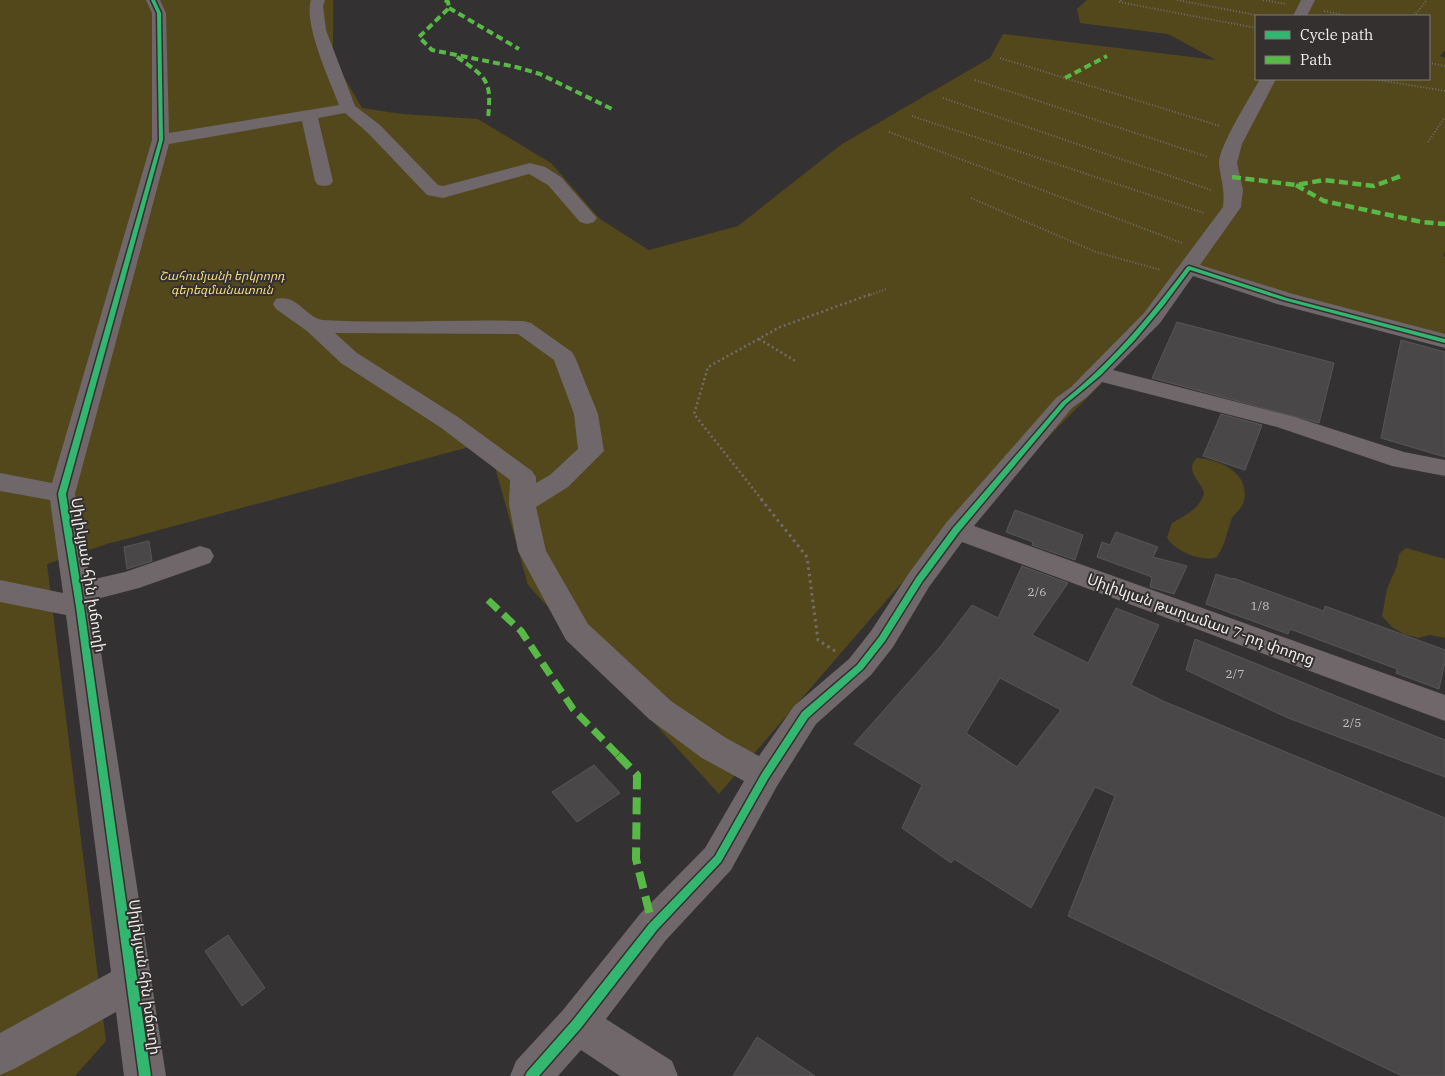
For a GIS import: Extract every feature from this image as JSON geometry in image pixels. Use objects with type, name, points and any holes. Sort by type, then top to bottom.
[{"type":"street","name":"Սիլիկյան հին խճուղի","points":[[145,1076],[79,600],[62,494],[161,140],[159,13],[153,0]]},
{"type":"street","points":[[318,0],[316,6],[318,30],[348,108],[374,129],[434,191],[443,192],[530,168],[540,170],[564,191],[587,218]]},
{"type":"street","points":[[531,1076],[577,1024],[654,927],[718,859],[765,776],[805,715],[860,667],[882,639],[919,580],[956,530],[1064,403],[1079,392],[1152,318],[1232,207],[1231,172],[1228,164],[1233,144],[1267,80]]},
{"type":"street","points":[[161,140],[348,108]]},
{"type":"street","points":[[309,114],[324,181]]},
{"type":"street","points":[[1191,265],[1286,299],[1445,341]]},
{"type":"street","points":[[284,304],[315,326],[349,358],[449,422],[523,477],[522,504],[532,551],[577,632],[660,710],[714,748],[765,776]]},
{"type":"street","points":[[315,326],[523,328],[564,357],[586,414],[591,451],[559,481],[522,504]]},
{"type":"street","points":[[1098,373],[1286,422],[1401,460],[1445,468]]},
{"type":"street","points":[[0,482],[62,494]]},
{"type":"street","name":"Սիլիկյան թաղամաս 7-րդ փողոց","points":[[956,530],[1445,708]]},
{"type":"street","points":[[0,591],[79,600],[200,556]]},
{"type":"street","points":[[0,1055],[133,981]]},
{"type":"street","points":[[577,1024],[656,1076]]},
{"type":"path","points":[[1121,0],[1119,2],[1255,28]]},
{"type":"path","points":[[1177,0],[1256,15]]},
{"type":"path","points":[[1415,15],[1427,0]]},
{"type":"path","points":[[1304,8],[1342,15]]},
{"type":"path","points":[[1000,58],[1240,132]]},
{"type":"path","points":[[1430,63],[1445,66]]},
{"type":"path","points":[[975,80],[1228,164]]},
{"type":"path","points":[[1379,80],[1445,91]]},
{"type":"path","points":[[943,98],[1233,198]]},
{"type":"path","points":[[912,116],[1224,220]]},
{"type":"path","points":[[1428,142],[1445,117]]},
{"type":"path","points":[[889,132],[1191,265]]},
{"type":"path","points":[[970,198],[1096,252],[1191,265]]},
{"type":"path","points":[[860,667],[818,640],[807,557],[694,414],[708,367],[780,327],[886,289]]},
{"type":"path","points":[[759,338],[797,362]]},
{"type":"green space","name":"Շահումյանի երկրորդ գերեզմանատուն","points":[[0,0],[333,0],[333,58],[362,108],[402,114],[478,119],[551,163],[600,219],[649,250],[738,226],[842,144],[990,58],[1003,34],[1216,60],[1168,34],[1080,23],[1077,9],[1087,0],[1445,0],[1445,50],[1440,56],[1445,58],[1445,251],[1443,256],[1445,257],[1445,338],[1198,267],[1101,384],[898,587],[719,794],[528,585],[488,442],[107,544],[47,564],[106,1041],[75,1076],[0,1076]]},
{"type":"green space","points":[[1197,458],[1224,465],[1232,470],[1243,483],[1245,491],[1243,504],[1232,518],[1226,539],[1217,557],[1205,558],[1189,554],[1176,547],[1167,537],[1172,523],[1196,507],[1202,498],[1204,492],[1192,471],[1193,462]]},
{"type":"green space","points":[[1406,548],[1445,559],[1445,638],[1430,635],[1418,638],[1404,634],[1392,627],[1382,616],[1387,589],[1397,566],[1399,554]]},
{"type":"building","points":[[1177,322],[1334,363],[1319,423],[1152,378]]},
{"type":"building","points":[[1401,340],[1445,352],[1445,457],[1381,438]]},
{"type":"building","points":[[1221,414],[1262,425],[1245,470],[1203,456]]},
{"type":"building","points":[[1015,510],[1083,535],[1075,560],[1032,545],[1033,542],[1006,532]]},
{"type":"building","points":[[1116,532],[1158,547],[1153,557],[1187,566],[1174,594],[1150,587],[1152,577],[1097,557],[1102,542],[1110,545]]},
{"type":"building","points":[[149,541],[152,561],[127,569],[124,547]]},
{"type":"building","points":[[1022,566],[1068,583],[1032,635],[1088,663],[1116,608],[1159,625],[1131,685],[1163,701],[1445,818],[1445,1076],[1402,1076],[1068,916],[1115,796],[1095,787],[1031,908],[954,859],[951,863],[902,828],[922,785],[854,744],[940,647],[972,605],[998,618]],"holes":[[[1000,678],[1061,710],[1017,767],[966,733]]]},
{"type":"building","points":[[1216,574],[1233,578],[1324,611],[1325,606],[1445,650],[1445,662],[1439,689],[1396,673],[1397,669],[1290,629],[1288,634],[1206,604]]},
{"type":"building","points":[[1195,639],[1445,740],[1445,777],[1288,718],[1186,670]]},
{"type":"building","points":[[594,765],[620,793],[577,822],[552,792]]},
{"type":"building","points":[[228,935],[265,988],[242,1006],[205,951]]},
{"type":"building","points":[[757,1037],[815,1076],[733,1076]]},
{"type":"marked path","points":[[445,0],[448,2],[449,8],[419,37],[432,50],[516,67],[540,74],[612,109]]},
{"type":"marked path","points":[[449,8],[519,49]]},
{"type":"marked path","points":[[1065,78],[1107,56]]},
{"type":"marked path","points":[[457,57],[476,70],[486,81],[490,94],[488,118]]},
{"type":"marked path","points":[[1232,177],[1296,185],[1324,180],[1374,186],[1401,176]]},
{"type":"marked path","points":[[1296,185],[1324,201],[1422,222],[1445,224]]},
{"type":"marked path","points":[[488,600],[521,631],[573,709],[637,775],[636,859],[653,927]]},
{"type":"cycle path","points":[[145,1076],[80,607],[62,494],[161,140],[159,13],[153,0]]},
{"type":"cycle path","points":[[531,1076],[577,1024],[653,927],[718,859],[765,776],[805,715],[860,667],[882,639],[919,580],[956,530],[1064,403],[1099,374],[1131,340],[1162,304],[1189,268],[1285,299],[1445,341]]}]
